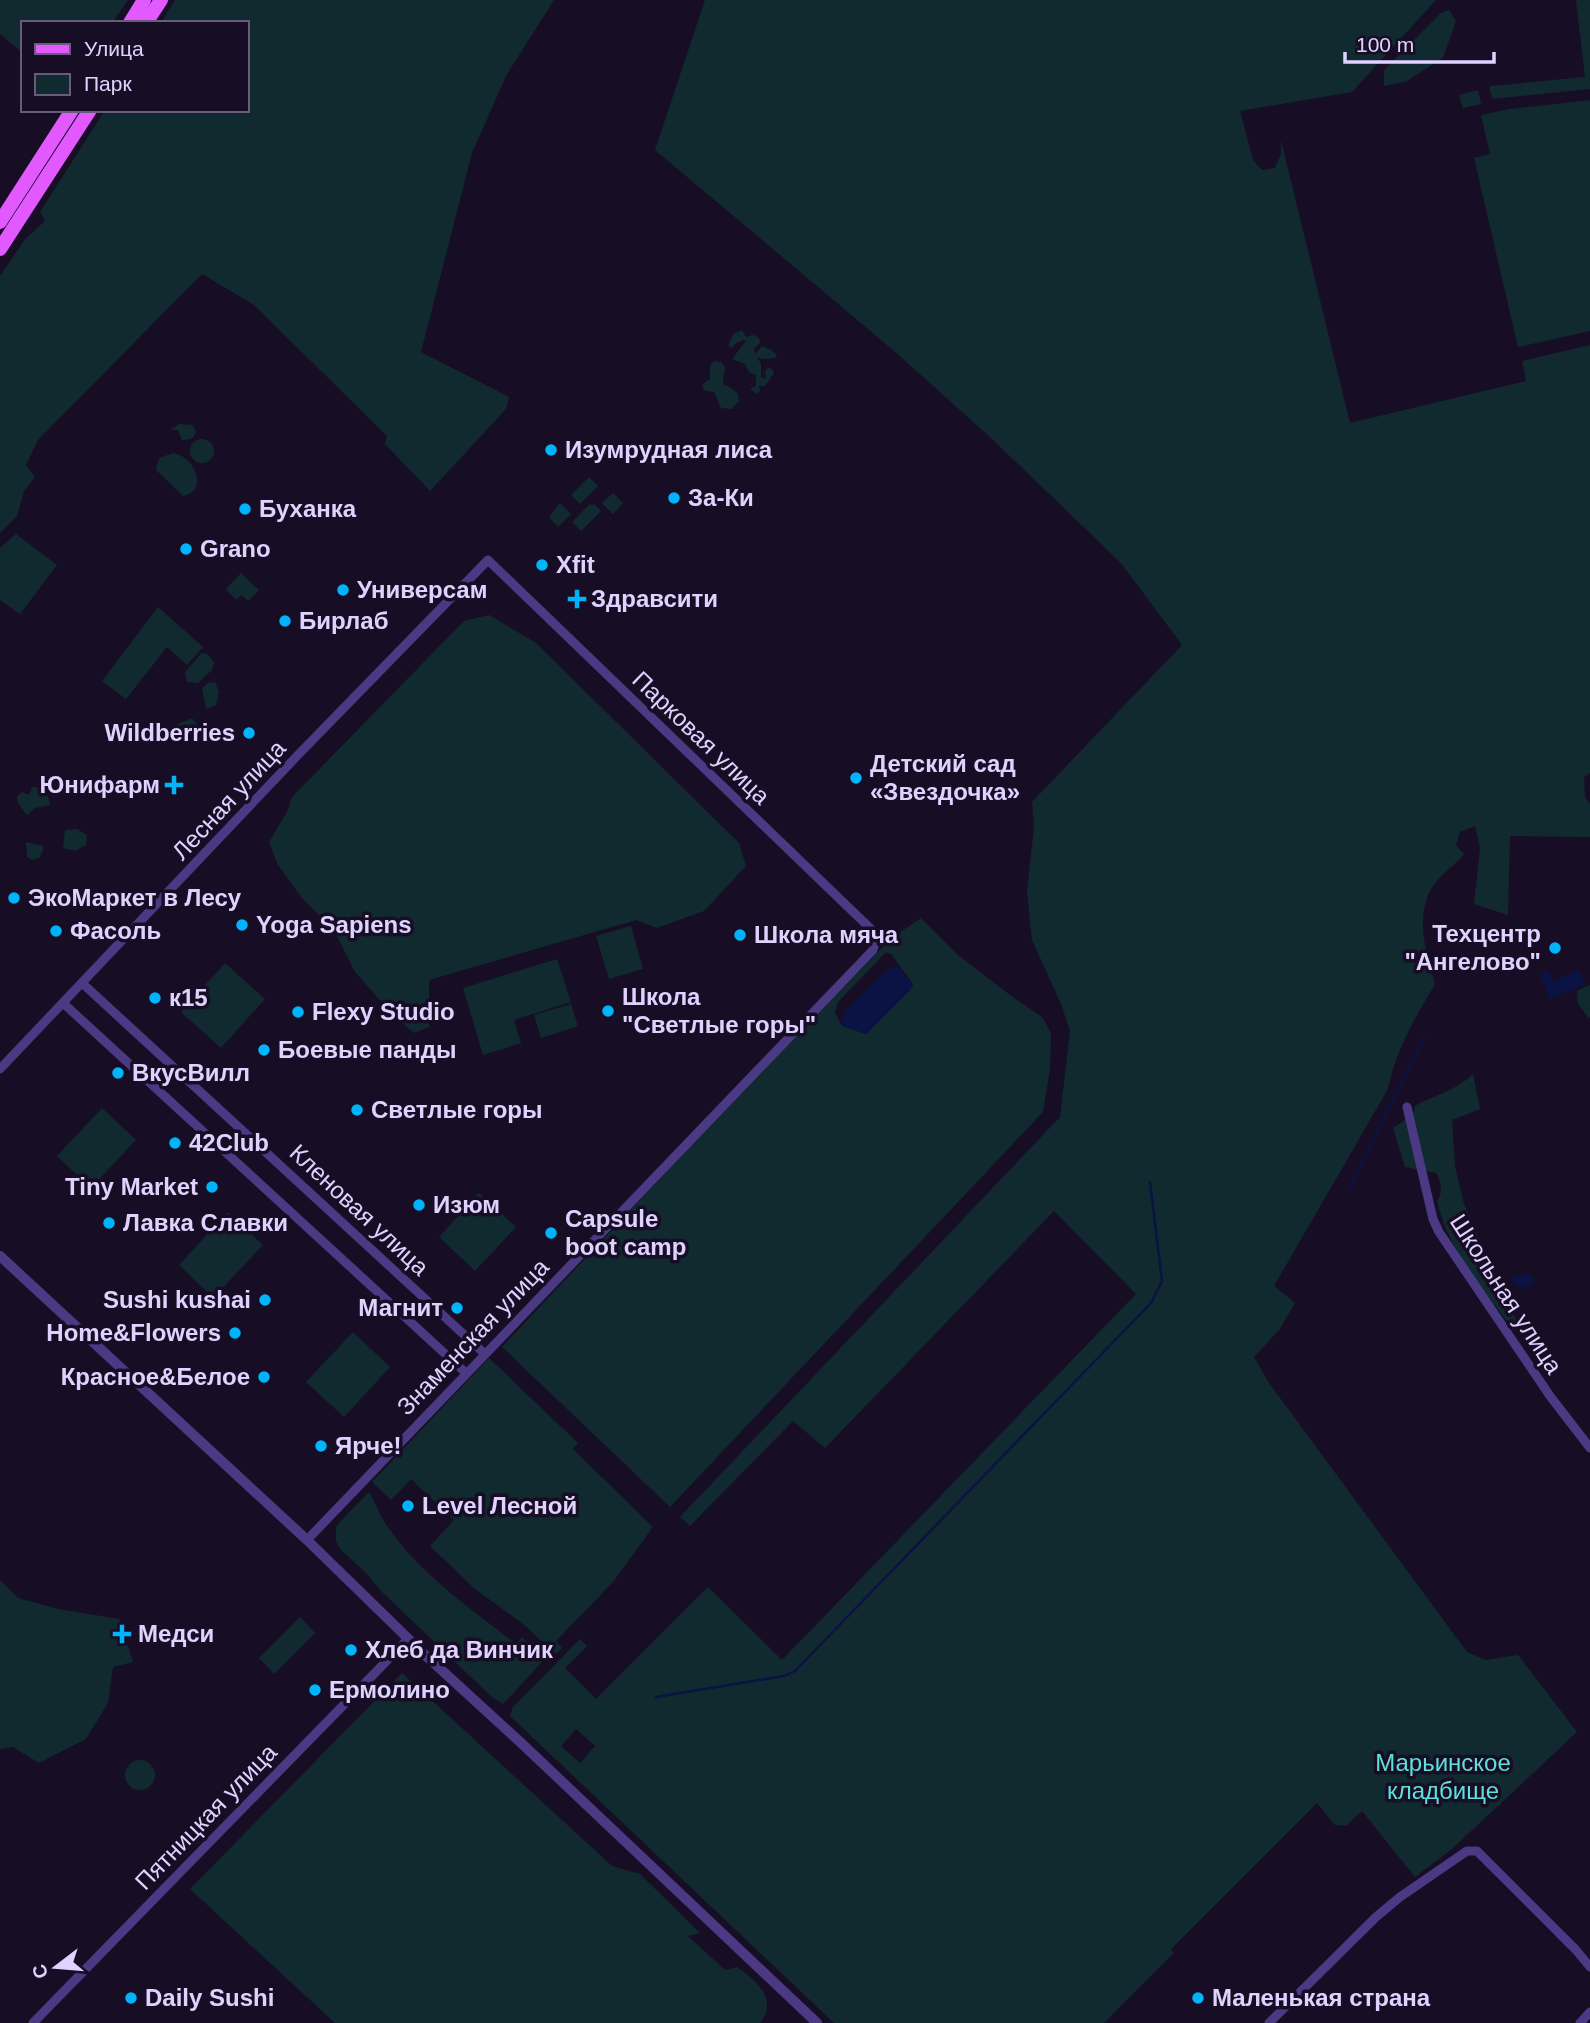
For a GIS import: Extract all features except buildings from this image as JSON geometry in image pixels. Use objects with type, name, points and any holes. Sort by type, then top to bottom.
[{"type":"main road","points":[[131,21],[145,0]]},
{"type":"main road","points":[[147,21],[161,0]]},
{"type":"main road","points":[[0,222],[71,112]]},
{"type":"main road","points":[[0,249],[89,112]]},
{"type":"street","name":"Парковая улица","points":[[488,560],[873,931],[876,940],[873,950]]},
{"type":"street","name":"Лесная улица","points":[[0,1069],[287,766],[488,560]]},
{"type":"street","name":"Знаменская улица","points":[[307,1541],[873,950]]},
{"type":"street","name":"Кленовая улица","points":[[82,983],[485,1354]]},
{"type":"street","name":"Кленовая улица","points":[[63,1003],[466,1373]]},
{"type":"street","name":"Школьная улица","points":[[1408,1107],[1433,1219],[1439,1233],[1550,1396],[1590,1448]]},
{"type":"street","points":[[0,1256],[307,1541],[817,2023]]},
{"type":"street","name":"Пятницкая улица","points":[[33,2023],[408,1639]]},
{"type":"street","points":[[1269,2023],[1376,1917],[1467,1851],[1477,1851],[1590,1967]]},
{"type":"street","points":[[1580,2023],[1590,2012]]},
{"type":"green space","points":[[0,0],[128,0],[113,21],[21,21],[21,51],[0,34]]},
{"type":"green space","points":[[175,0],[554,0],[506,76],[472,153],[421,352],[509,397],[506,409],[430,491],[385,444],[387,436],[254,305],[202,274],[38,440],[26,465],[35,477],[24,491],[17,516],[0,533],[0,276],[26,238],[45,221],[40,212],[104,112],[248,112],[248,21],[162,21]]},
{"type":"green space","name":"Марьинское кладбище","points":[[705,0],[1436,0],[1352,92],[1240,111],[1253,160],[1262,170],[1275,168],[1281,154],[1281,140],[1350,423],[1526,381],[1522,361],[1590,345],[1590,773],[1584,777],[1585,797],[1590,804],[1590,837],[1510,836],[1508,915],[1474,904],[1480,848],[1475,826],[1460,832],[1456,845],[1464,854],[1433,886],[1424,909],[1424,935],[1435,984],[1401,1047],[1388,1089],[1274,1286],[1295,1303],[1279,1330],[1254,1357],[1269,1383],[1467,1652],[1486,1660],[1518,1655],[1577,1732],[1452,1849],[1415,1877],[1362,1811],[1346,1826],[1335,1825],[1317,1803],[1171,1949],[1174,1953],[1104,2023],[834,2023],[510,1716],[513,1707],[580,1639],[587,1646],[565,1668],[596,1699],[708,1587],[782,1660],[1136,1294],[1054,1211],[825,1448],[793,1421],[690,1526],[680,1517],[1060,1117],[1070,1031],[1032,940],[1027,891],[1034,827],[1032,802],[1182,645],[1121,563],[989,436],[893,350],[655,150]],"holes":[[[576,1729],[595,1746],[580,1763],[561,1746]]]},
{"type":"green space","points":[[1576,0],[1590,0],[1590,89],[1493,99],[1489,88],[1491,86],[1585,77]]},
{"type":"green space","points":[[1449,10],[1456,21],[1443,58],[1405,82],[1384,86],[1384,70],[1441,13]]},
{"type":"green space","points":[[1478,90],[1481,104],[1463,108],[1459,95]]},
{"type":"green space","points":[[1590,100],[1590,331],[1518,347],[1474,158],[1490,154],[1481,115]]},
{"type":"green space","points":[[742,330],[746,337],[754,335],[759,338],[760,343],[754,349],[755,354],[762,346],[777,355],[775,358],[757,357],[761,364],[761,377],[766,379],[765,371],[768,368],[774,373],[765,386],[759,386],[760,391],[757,394],[750,389],[756,386],[756,375],[749,372],[745,364],[732,359],[746,341],[735,344],[733,348],[728,346],[733,334]]},
{"type":"green space","points":[[714,361],[721,362],[725,367],[723,383],[738,394],[739,401],[732,409],[721,408],[714,392],[706,391],[702,387],[710,379],[710,366]]},
{"type":"green space","points":[[179,424],[192,425],[196,432],[194,436],[182,440],[178,430],[170,430]]},
{"type":"green space","points":[[202,439],[210,443],[214,451],[210,459],[202,463],[194,459],[190,451],[194,443]]},
{"type":"green space","points":[[173,453],[187,460],[196,473],[196,487],[183,496],[156,470],[159,458]]},
{"type":"green space","points":[[589,477],[598,486],[580,504],[571,495]]},
{"type":"green space","points":[[613,493],[623,503],[613,514],[602,503]]},
{"type":"green space","points":[[560,503],[571,514],[558,527],[549,517]]},
{"type":"green space","points":[[590,504],[594,504],[601,511],[581,531],[572,522]]},
{"type":"green space","points":[[16,534],[57,565],[20,614],[0,600],[0,548]]},
{"type":"green space","points":[[241,573],[259,590],[248,601],[242,595],[236,600],[226,589]]},
{"type":"green space","points":[[158,607],[203,647],[187,665],[167,647],[126,699],[102,681]]},
{"type":"green space","points":[[489,615],[536,643],[739,843],[746,866],[704,911],[657,928],[636,920],[429,980],[429,1027],[414,1033],[396,1018],[355,972],[334,930],[302,898],[278,865],[269,842],[287,812],[292,797],[464,621]]},
{"type":"green space","points":[[202,653],[207,654],[214,662],[212,670],[198,683],[187,682],[185,672]]},
{"type":"green space","points":[[215,682],[219,692],[216,705],[206,709],[202,688]]},
{"type":"green space","points":[[192,718],[198,725],[187,735],[180,734],[175,729],[176,725]]},
{"type":"green space","points":[[32,787],[45,792],[50,805],[35,808],[27,815],[18,803],[17,796],[22,792],[29,795]]},
{"type":"green space","points":[[77,829],[87,835],[86,845],[75,851],[63,848],[65,830]]},
{"type":"green space","points":[[26,842],[43,846],[39,858],[32,860],[27,857]]},
{"type":"green space","points":[[921,918],[958,955],[1042,1017],[1051,1033],[1050,1069],[1043,1112],[670,1507],[502,1347],[746,1087],[896,935]],"holes":[[[886,952],[892,955],[913,984],[910,990],[866,1034],[842,1026],[835,1012],[838,1002]]]},
{"type":"green space","points":[[631,926],[643,969],[609,979],[596,936]]},
{"type":"green space","points":[[557,959],[571,1002],[514,1020],[521,1043],[483,1055],[463,988]]},
{"type":"green space","points":[[225,963],[265,999],[221,1048],[181,1012]]},
{"type":"green space","points":[[1590,985],[1588,1018],[1578,1003],[1577,991]]},
{"type":"green space","points":[[571,1004],[578,1026],[541,1038],[534,1015]]},
{"type":"green space","points":[[1473,1074],[1480,1109],[1452,1120],[1455,1166],[1464,1204],[1520,1329],[1513,1329],[1479,1284],[1449,1236],[1437,1201],[1441,1187],[1436,1173],[1405,1167],[1393,1128],[1413,1115],[1415,1106],[1453,1088]]},
{"type":"green space","points":[[102,1108],[136,1140],[91,1188],[57,1156]]},
{"type":"green space","points":[[479,1193],[516,1227],[475,1271],[439,1237]]},
{"type":"green space","points":[[228,1212],[263,1245],[213,1298],[179,1265]]},
{"type":"green space","points":[[353,1332],[390,1367],[344,1417],[306,1382]]},
{"type":"green space","points":[[489,1358],[578,1443],[573,1449],[653,1527],[613,1582],[556,1641],[562,1648],[556,1654],[523,1624],[475,1589],[430,1546],[454,1520],[411,1479],[391,1500],[372,1482]]},
{"type":"green space","points":[[369,1492],[390,1530],[432,1577],[516,1644],[522,1637],[545,1659],[503,1704],[493,1698],[341,1550],[336,1541],[336,1526]]},
{"type":"green space","points":[[0,1580],[18,1598],[58,1609],[119,1619],[133,1662],[113,1667],[108,1703],[86,1739],[39,1763],[13,1747],[0,1749]]},
{"type":"green space","points":[[300,1617],[315,1633],[274,1674],[259,1658]]},
{"type":"green space","points":[[402,1673],[612,1866],[640,1874],[700,1933],[688,1936],[725,1970],[737,1967],[758,1984],[767,2006],[760,2023],[335,2023],[190,1889]]},
{"type":"green space","points":[[140,1760],[151,1764],[155,1775],[151,1786],[140,1790],[129,1786],[125,1775],[129,1764]]},
{"type":"shaded area","points":[[898,966],[913,985],[910,990],[866,1034],[842,1026],[844,1012],[887,969]]},
{"type":"shaded area","points":[[1578,969],[1585,984],[1550,999],[1540,974],[1548,970],[1554,982]]},
{"type":"shaded area","points":[[1529,1274],[1534,1280],[1533,1285],[1522,1287],[1512,1282],[1513,1276]]},
{"type":"waterway","points":[[1349,1189],[1425,1036]]},
{"type":"waterway","points":[[656,1697],[784,1676],[795,1671],[1151,1303],[1162,1281],[1150,1182]]},
{"type":"place","name":"Изумрудная лиса","points":[[551,450]]},
{"type":"place","name":"За-Ки","points":[[674,498]]},
{"type":"place","name":"Буханка","points":[[245,509]]},
{"type":"place","name":"Grano","points":[[186,549]]},
{"type":"place","name":"Xfit","points":[[542,565]]},
{"type":"place","name":"Универсам","points":[[343,590]]},
{"type":"place","name":"Здравсити","points":[[577,599]]},
{"type":"place","name":"Бирлаб","points":[[285,621]]},
{"type":"place","name":"Wildberries","points":[[249,733]]},
{"type":"place","name":"Детский сад «Звездочка»","points":[[856,778]]},
{"type":"place","name":"Юнифарм","points":[[174,785]]},
{"type":"place","name":"ЭкоМаркет в Лесу","points":[[14,898]]},
{"type":"place","name":"Yoga Sapiens","points":[[242,925]]},
{"type":"place","name":"Фасоль","points":[[56,931]]},
{"type":"place","name":"Школа мяча","points":[[740,935]]},
{"type":"place","name":"Техцентр \"Ангелово\"","points":[[1555,948]]},
{"type":"place","name":"к15","points":[[155,998]]},
{"type":"place","name":"Школа \"Светлые горы\"","points":[[608,1011]]},
{"type":"place","name":"Flexy Studio","points":[[298,1012]]},
{"type":"place","name":"Боевые панды","points":[[264,1050]]},
{"type":"place","name":"ВкусВилл","points":[[118,1073]]},
{"type":"place","name":"Светлые горы","points":[[357,1110]]},
{"type":"place","name":"42Club","points":[[175,1143]]},
{"type":"place","name":"Tiny Market","points":[[212,1187]]},
{"type":"place","name":"Изюм","points":[[419,1205]]},
{"type":"place","name":"Лавка Славки","points":[[109,1223]]},
{"type":"place","name":"Capsule boot camp","points":[[551,1233]]},
{"type":"place","name":"Sushi kushai","points":[[265,1300]]},
{"type":"place","name":"Магнит","points":[[457,1308]]},
{"type":"place","name":"Home&Flowers","points":[[235,1333]]},
{"type":"place","name":"Красное&Белое","points":[[264,1377]]},
{"type":"place","name":"Ярче!","points":[[321,1446]]},
{"type":"place","name":"Level Лесной","points":[[408,1506]]},
{"type":"place","name":"Медси","points":[[122,1634]]},
{"type":"place","name":"Хлеб да Винчик","points":[[351,1650]]},
{"type":"place","name":"Ермолино","points":[[315,1690]]},
{"type":"place","name":"Daily Sushi","points":[[131,1998]]},
{"type":"place","name":"Маленькая страна","points":[[1198,1998]]}]
